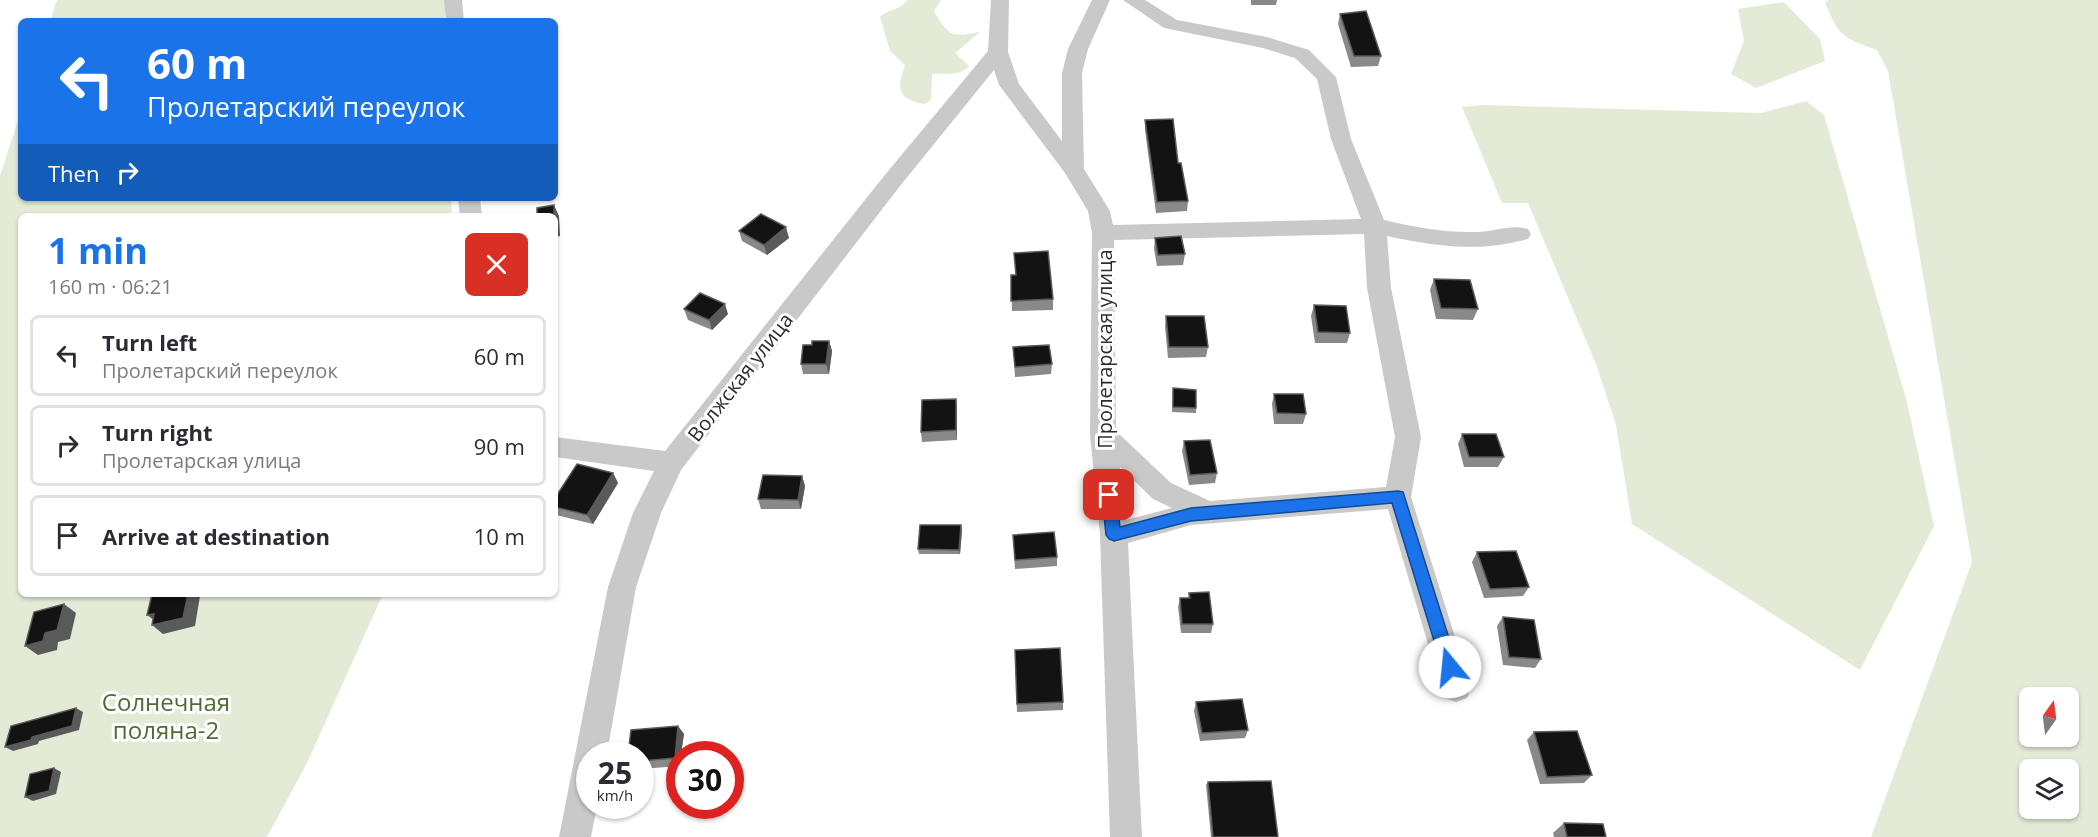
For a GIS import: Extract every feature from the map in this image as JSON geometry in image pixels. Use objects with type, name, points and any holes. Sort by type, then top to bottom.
[{"type":"street","points":[[453,0],[455,18]]},
{"type":"street","name":"Пролетарская улица","points":[[999,0],[998,52],[1010,85],[1073,169],[1099,211],[1103,233],[1102,435],[1114,535],[1126,837]]},
{"type":"street","points":[[1073,169],[1072,72],[1078,50],[1101,0]]},
{"type":"street","points":[[1132,0],[1172,24],[1267,43],[1302,54],[1326,77],[1341,139],[1376,226],[1378,288],[1408,437],[1398,497],[1456,688]]},
{"type":"street","name":"Волжская улица","points":[[593,741],[622,587],[647,513],[671,463],[892,181],[998,52]]},
{"type":"street","points":[[1103,233],[1376,226],[1437,239],[1479,240],[1520,234]]},
{"type":"street","points":[[1102,435],[1162,492],[1209,513]]},
{"type":"street","points":[[558,447],[671,463]]},
{"type":"street","points":[[1114,535],[1191,514],[1398,497]]},
{"type":"street","points":[[575,837],[579,819]]},
{"type":"green space","points":[[57,0],[445,0],[445,18],[51,18]]},
{"type":"green space","points":[[907,0],[941,0],[934,11],[948,30],[956,34],[980,32],[955,53],[969,66],[957,73],[932,74],[931,100],[925,104],[909,99],[901,92],[905,65],[890,51],[880,17],[902,6]]},
{"type":"green space","points":[[1829,0],[2098,0],[2098,837],[1871,837],[1972,562],[1888,71],[1877,50],[1849,39],[1834,22],[1825,2]]},
{"type":"green space","points":[[1784,2],[1820,39],[1825,61],[1756,88],[1731,74],[1744,41],[1738,9]]},
{"type":"green space","points":[[1806,101],[1824,115],[1907,402],[1934,526],[1860,670],[1632,524],[1616,425],[1596,364],[1528,203],[1502,203],[1462,107],[1482,105],[1761,113]]},
{"type":"green space","name":"Солнечная поляна-2","points":[[18,120],[18,201],[451,201],[452,213],[18,213],[18,597],[382,597],[307,763],[267,837],[0,837],[0,176]]},
{"type":"building","points":[[1366,11],[1381,56],[1354,56],[1340,14]]},
{"type":"building","points":[[1173,119],[1178,163],[1181,163],[1188,201],[1157,202],[1145,120]]},
{"type":"building","points":[[554,205],[554,213],[537,213],[537,208]]},
{"type":"building","points":[[761,214],[786,227],[764,245],[739,231]]},
{"type":"building","points":[[1181,236],[1185,254],[1158,255],[1155,238]]},
{"type":"building","points":[[1048,251],[1053,299],[1011,301],[1011,275],[1016,275],[1014,253]]},
{"type":"building","points":[[1434,279],[1470,280],[1478,309],[1441,308]]},
{"type":"building","points":[[700,293],[725,304],[709,320],[684,309]]},
{"type":"building","points":[[1314,305],[1346,306],[1350,333],[1318,332]]},
{"type":"building","points":[[1166,316],[1204,316],[1208,347],[1169,347]]},
{"type":"building","points":[[812,341],[829,341],[826,364],[801,364],[803,345],[812,345]]},
{"type":"building","points":[[1049,345],[1052,364],[1015,367],[1013,347]]},
{"type":"building","points":[[1173,388],[1196,390],[1196,408],[1173,407]]},
{"type":"building","points":[[1274,394],[1303,394],[1306,414],[1277,413]]},
{"type":"building","points":[[956,399],[956,430],[921,432],[922,400]]},
{"type":"building","points":[[1462,434],[1496,434],[1504,457],[1469,457]]},
{"type":"building","points":[[1210,440],[1217,473],[1190,475],[1184,441]]},
{"type":"building","points":[[577,464],[613,473],[587,515],[558,508],[558,493]]},
{"type":"building","points":[[763,475],[802,476],[798,500],[758,499]]},
{"type":"building","points":[[920,525],[961,525],[959,550],[918,549]]},
{"type":"building","points":[[1054,532],[1057,557],[1015,560],[1013,535]]},
{"type":"building","points":[[1516,551],[1529,587],[1490,589],[1477,552]]},
{"type":"building","points":[[1209,592],[1213,624],[1182,624],[1180,598],[1190,598],[1189,593]]},
{"type":"building","points":[[151,597],[187,597],[183,618],[152,625],[154,614],[147,615]]},
{"type":"building","points":[[64,604],[57,630],[45,633],[43,641],[25,646],[34,612]]},
{"type":"building","points":[[1503,617],[1534,620],[1541,659],[1509,657]]},
{"type":"building","points":[[1060,648],[1063,702],[1017,704],[1015,650]]},
{"type":"building","points":[[1242,699],[1248,730],[1202,733],[1196,702]]},
{"type":"building","points":[[76,708],[72,726],[5,747],[11,726]]},
{"type":"building","points":[[678,726],[677,741],[666,741],[666,759],[654,760],[654,741],[630,741],[631,730]]},
{"type":"building","points":[[1577,731],[1592,775],[1547,777],[1534,732]]},
{"type":"building","points":[[54,768],[49,791],[25,797],[30,774]]},
{"type":"building","points":[[1271,781],[1278,837],[1213,837],[1208,782]]},
{"type":"building","points":[[1564,823],[1603,824],[1606,837],[1567,837]]},
{"type":"route","points":[[1109,495],[1114,535],[1191,514],[1398,497],[1450,667]]}]
